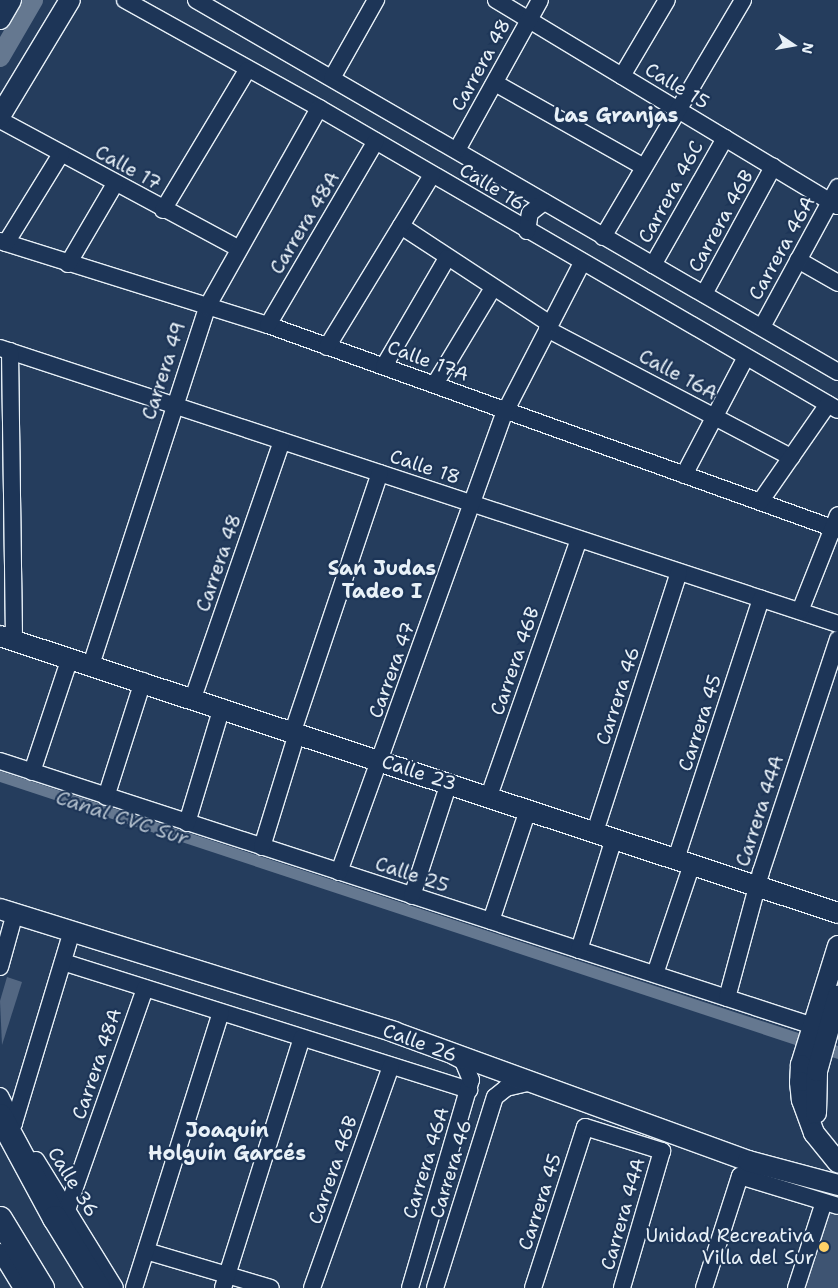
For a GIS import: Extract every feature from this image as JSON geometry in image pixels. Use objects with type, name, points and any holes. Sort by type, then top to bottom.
[{"type":"highway","points":[[7,1120],[55,1218],[98,1288]]},
{"type":"highway","points":[[0,1218],[42,1288]]},
{"type":"main road","points":[[0,19],[11,0]]},
{"type":"main road","points":[[0,118],[71,3]]},
{"type":"main road","name":"Calle 23","points":[[7,638],[222,707],[838,913]]},
{"type":"main road","name":"Calle 26","points":[[8,911],[394,1032],[528,1083],[748,1160],[838,1185]]},
{"type":"main road","points":[[823,1032],[838,946]]},
{"type":"main road","points":[[831,1156],[814,1133],[802,1100],[809,1068],[838,996]]},
{"type":"street","name":"Calle 16","points":[[125,0],[247,70],[319,108],[582,263],[833,407]]},
{"type":"street","name":"Calle 16","points":[[196,0],[838,372]]},
{"type":"street","points":[[332,78],[376,0]]},
{"type":"street","name":"Calle 15","points":[[496,0],[774,167],[835,198]]},
{"type":"street","name":"Carrera 48","points":[[457,150],[540,0]]},
{"type":"street","points":[[622,76],[667,0]]},
{"type":"street","points":[[603,237],[743,0]]},
{"type":"street","points":[[163,210],[247,70]]},
{"type":"street","points":[[495,82],[644,167]]},
{"type":"street","name":"Carrera 49","points":[[91,665],[206,307],[319,108]]},
{"type":"street","name":"Calle 17","points":[[0,118],[60,154],[238,248]]},
{"type":"street","name":"Carrera 46C","points":[[653,265],[725,138]]},
{"type":"street","name":"Carrera 48A","points":[[268,325],[376,142]]},
{"type":"street","points":[[3,242],[60,154]]},
{"type":"street","name":"Carrera 46B","points":[[704,294],[774,167]]},
{"type":"street","points":[[327,347],[432,175]]},
{"type":"street","points":[[68,264],[115,184]]},
{"type":"street","points":[[521,227],[527,211],[537,198]]},
{"type":"street","name":"Carrera 46A","points":[[762,327],[798,260],[835,198]]},
{"type":"street","name":"Calle 16A","points":[[400,226],[548,326],[791,457]]},
{"type":"street","name":"Calle 17A","points":[[3,242],[68,264],[268,325],[435,384],[505,412],[760,502],[836,524]]},
{"type":"street","points":[[384,366],[447,258]]},
{"type":"street","points":[[798,260],[838,283]]},
{"type":"street","name":"Carrera 47","points":[[339,872],[505,412],[582,263]]},
{"type":"street","points":[[435,384],[493,288]]},
{"type":"street","points":[[5,350],[7,638]]},
{"type":"street","name":"Calle 18","points":[[5,350],[838,624]]},
{"type":"street","points":[[684,475],[746,357]]},
{"type":"street","points":[[760,502],[791,457],[833,407]]},
{"type":"street","name":"Carrera 48","points":[[194,698],[282,441]]},
{"type":"street","points":[[262,847],[295,732],[380,473]]},
{"type":"street","points":[[800,611],[836,524]]},
{"type":"street","name":"Carrera 46B","points":[[488,796],[579,539]]},
{"type":"street","name":"Carrera 46","points":[[595,832],[679,572]]},
{"type":"street","name":"Carrera 45","points":[[655,974],[684,862],[761,599]]},
{"type":"street","name":"Carrera 44A","points":[[728,998],[757,886],[838,639]]},
{"type":"street","points":[[32,772],[70,658]]},
{"type":"street","points":[[106,797],[143,682]]},
{"type":"street","points":[[187,823],[222,707]]},
{"type":"street","name":"Calle 25","points":[[0,761],[728,998],[823,1032]]},
{"type":"street","points":[[412,896],[449,783]]},
{"type":"street","points":[[491,921],[528,810]]},
{"type":"street","points":[[579,950],[614,838]]},
{"type":"street","points":[[0,967],[8,911]]},
{"type":"street","points":[[7,1120],[63,962],[72,930]]},
{"type":"street","name":"Calle 26","points":[[63,962],[469,1090]]},
{"type":"street","name":"Carrera 48A","points":[[66,1210],[145,988]]},
{"type":"street","points":[[134,1288],[221,1012]]},
{"type":"street","points":[[225,1281],[302,1038]]},
{"type":"street","name":"Carrera 46A","points":[[410,1288],[469,1090],[469,1069],[454,1056]]},
{"type":"street","name":"Carrera 46B","points":[[312,1288],[391,1066]]},
{"type":"street","name":"Carrera 46","points":[[435,1288],[495,1097],[506,1088],[528,1083]]},
{"type":"street","name":"Calle 36","points":[[0,1096],[7,1120],[115,1288]]},
{"type":"street","name":"Carrera 45","points":[[533,1288],[585,1128],[662,1151]]},
{"type":"street","name":"Carrera 44A","points":[[622,1288],[662,1151]]},
{"type":"street","points":[[704,1288],[740,1176],[831,1204],[796,1288]]},
{"type":"street","points":[[146,1250],[225,1281],[271,1288]]},
{"type":"street","points":[[1,1255],[22,1288]]},
{"type":"shaded area","name":"Unidad Recreativa Villa del Sur","points":[[824,1202],[838,1206],[838,1288],[796,1288]]},
{"type":"water","name":"Canal CVC Sur","points":[[0,771],[838,1046],[838,1059],[0,782]]},
{"type":"building","points":[[7,977],[22,982],[2,1045],[0,1001]]},
{"type":"waterway","points":[[0,57],[33,0]]},
{"type":"place","name":"Unidad Recreativa Villa del Sur","points":[[824,1247]]},
{"type":"district","name":"Las Granjas","points":[[616,115]]},
{"type":"district","name":"San Judas Tadeo I","points":[[382,580]]},
{"type":"district","name":"Joaquín Holguín Garcés","points":[[227,1142]]}]
